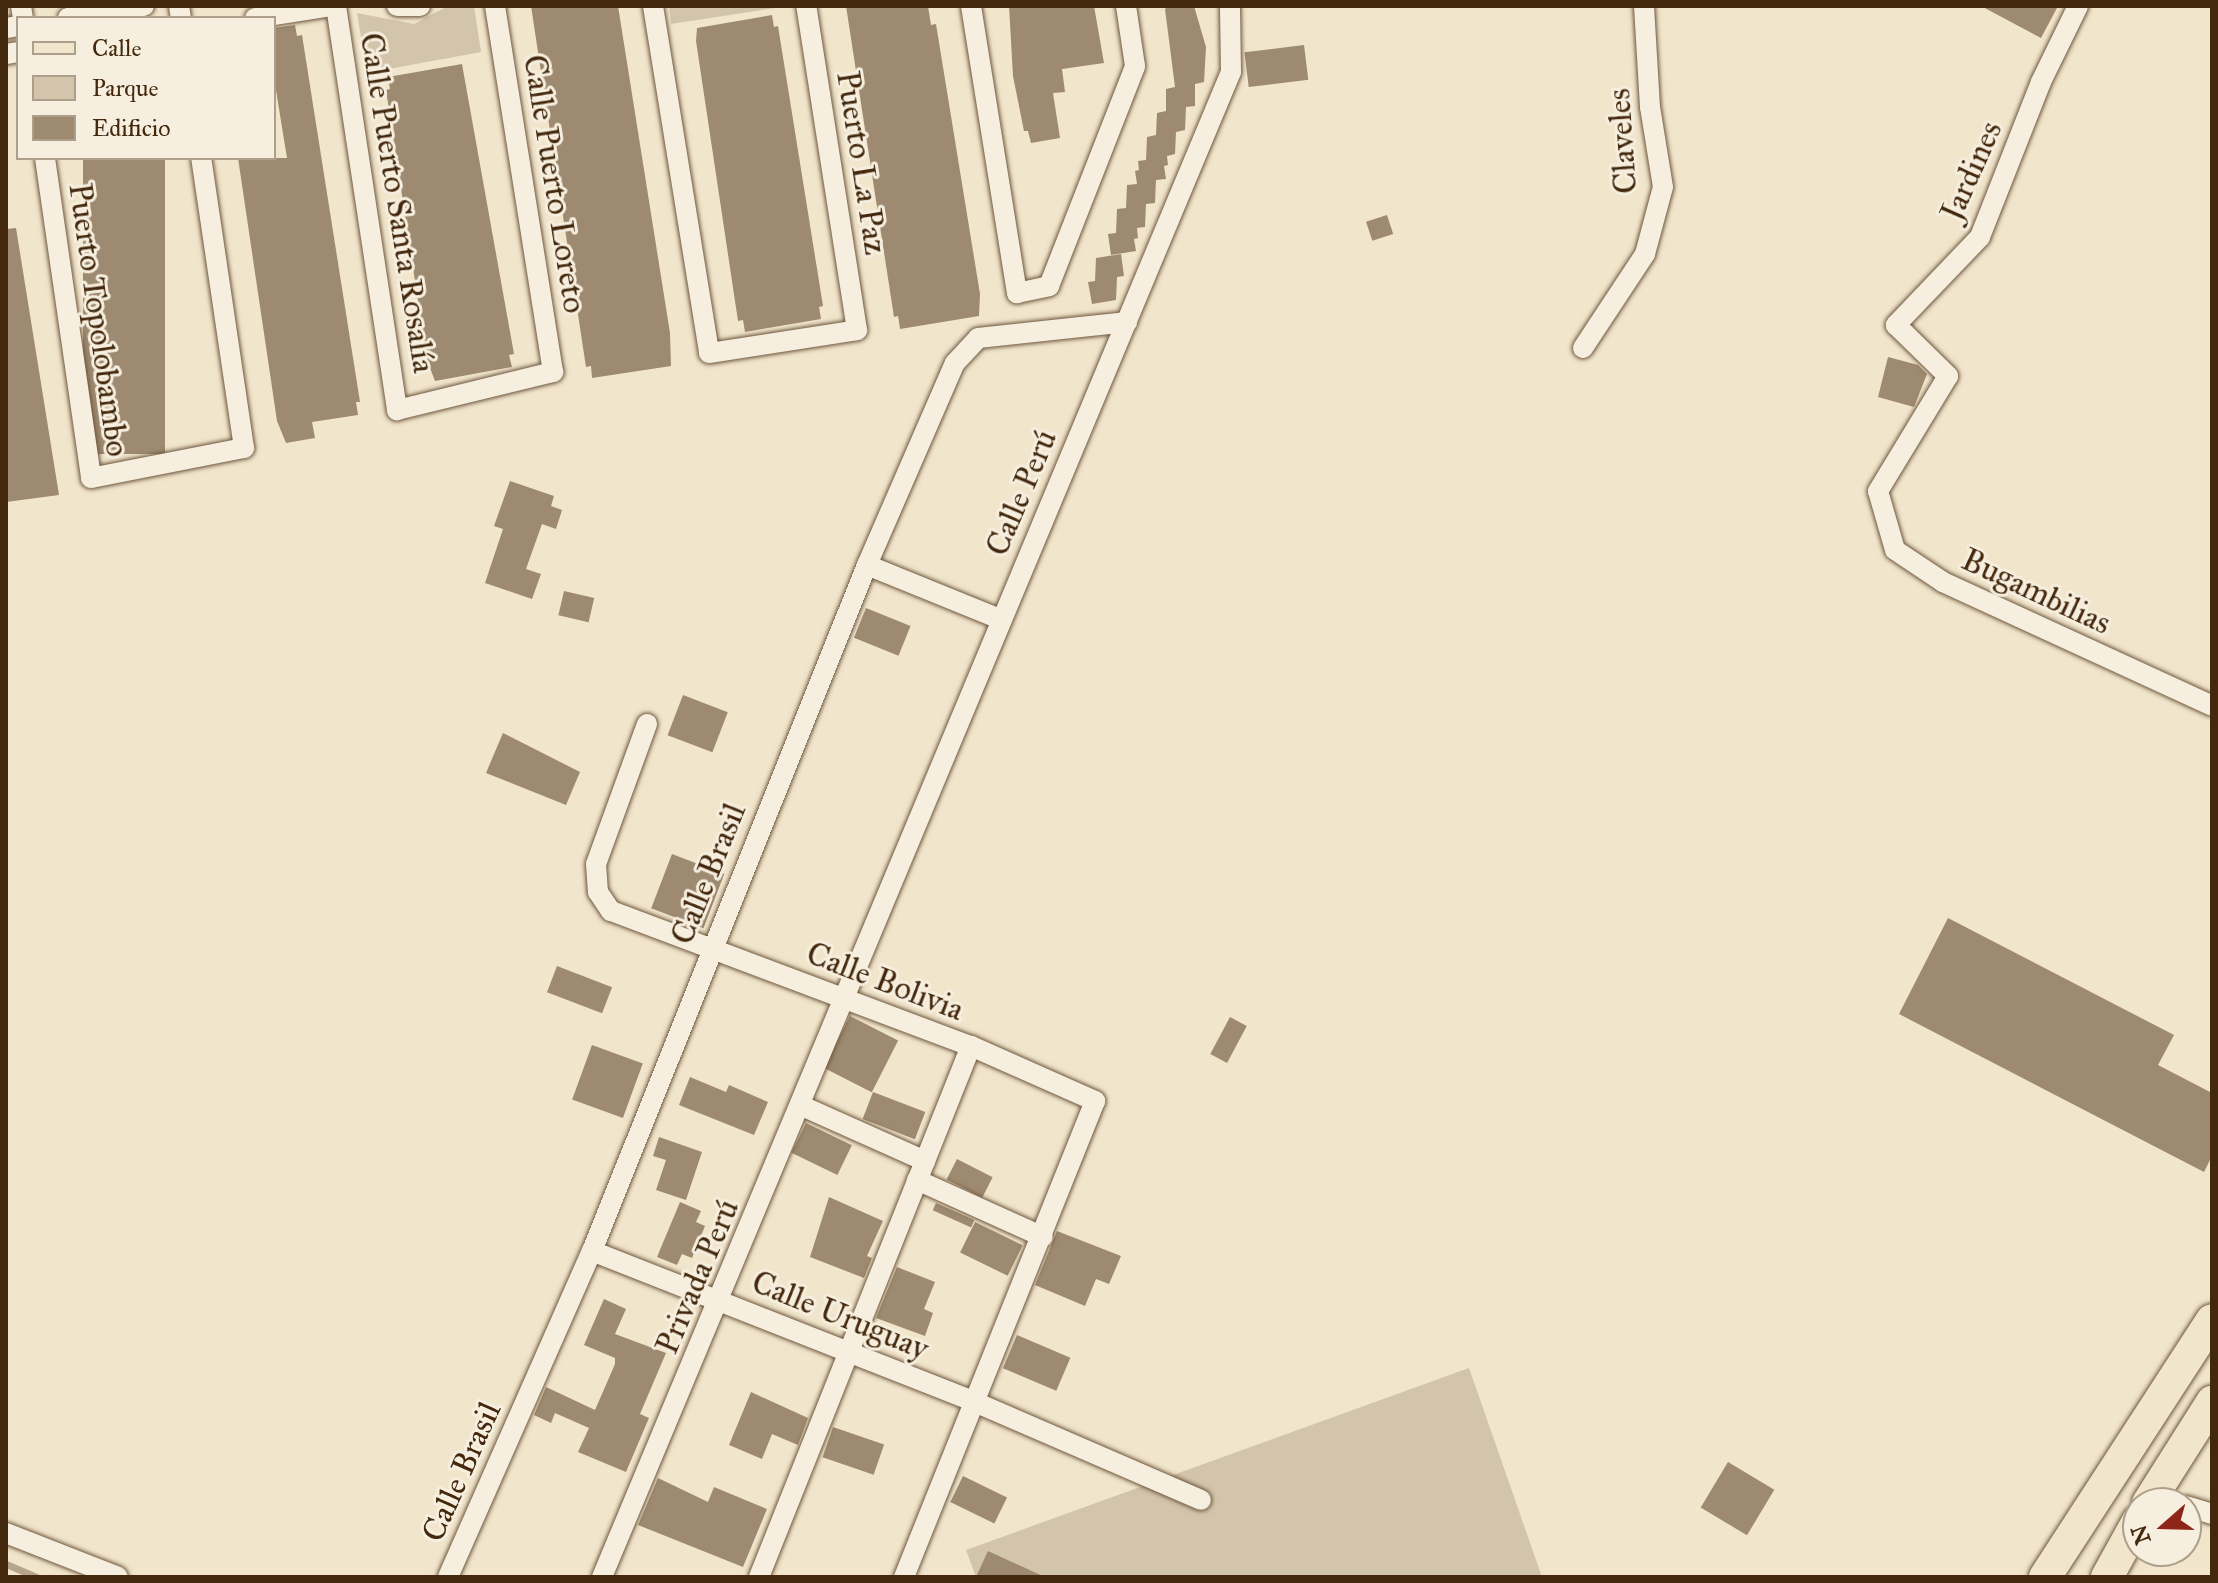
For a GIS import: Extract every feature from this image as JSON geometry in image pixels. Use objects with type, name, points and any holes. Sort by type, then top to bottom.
[{"type":"main road","points":[[2045,1577],[2212,1320]]},
{"type":"main road","points":[[2165,1487],[2212,1402]]},
{"type":"main road","points":[[2107,1577],[2122,1554]]},
{"type":"street","points":[[81,16],[144,6]]},
{"type":"street","points":[[268,16],[334,6]]},
{"type":"street","name":"Calle Puerto Santa Rosalía","points":[[334,6],[397,410],[553,372]]},
{"type":"street","points":[[397,6],[420,6]]},
{"type":"street","name":"Calle Puerto Loreto","points":[[495,6],[553,372]]},
{"type":"street","name":"Puerto La Paz","points":[[653,6],[709,353],[857,330],[806,6]]},
{"type":"street","points":[[971,6],[1017,293],[1049,286],[1135,66],[1126,6]]},
{"type":"street","name":"Calle Perú","points":[[842,998],[1231,72],[1230,6]]},
{"type":"street","name":"Claveles","points":[[1583,348],[1645,254],[1663,187],[1650,107],[1644,6]]},
{"type":"street","name":"Jardines","points":[[1878,491],[1948,376],[1896,325],[1980,237],[2041,82],[2078,6]]},
{"type":"street","name":"Puerto Topolobambo","points":[[45,160],[91,478],[244,448],[201,160]]},
{"type":"street","name":"Calle Brasil","points":[[448,1577],[592,1251],[867,565],[955,363],[978,338],[1127,322]]},
{"type":"street","name":"Bugambilias","points":[[1878,491],[1895,550],[1943,582],[2212,706]]},
{"type":"street","points":[[867,565],[1000,619]]},
{"type":"street","name":"Calle Bolivia","points":[[647,724],[596,864],[598,892],[611,911],[971,1046],[759,1577]]},
{"type":"street","name":"Privada Perú","points":[[602,1577],[802,1106],[842,998]]},
{"type":"street","points":[[904,1577],[977,1403],[1095,1101],[971,1046]]},
{"type":"street","points":[[802,1106],[925,1161]]},
{"type":"street","points":[[917,1180],[1043,1237]]},
{"type":"street","name":"Calle Uruguay","points":[[592,1251],[977,1403],[1201,1500]]},
{"type":"street","points":[[6,1533],[118,1577]]},
{"type":"green space","points":[[448,6],[474,6],[481,52],[367,73],[357,13],[414,24]]},
{"type":"green space","points":[[669,6],[788,6],[671,24]]},
{"type":"green space","points":[[1469,1368],[1542,1577],[976,1577],[966,1550]]},
{"type":"building","points":[[531,6],[618,6],[670,333],[671,366],[592,378],[591,366],[586,367]]},
{"type":"building","points":[[846,6],[928,6],[931,25],[936,24],[980,294],[979,316],[900,329],[898,316],[894,317]]},
{"type":"building","points":[[1009,6],[1094,6],[1104,63],[1062,69],[1065,92],[1053,93],[1060,138],[1031,143],[1028,131],[1024,131],[1013,76]]},
{"type":"building","points":[[1169,6],[1194,6],[1206,47],[1204,82],[1195,84],[1195,106],[1186,107],[1185,130],[1176,132],[1175,154],[1167,156],[1168,165],[1164,166],[1166,179],[1156,180],[1155,203],[1146,204],[1145,227],[1137,228],[1138,238],[1134,239],[1136,251],[1111,255],[1108,234],[1116,233],[1117,209],[1126,208],[1127,185],[1137,184],[1135,171],[1139,170],[1138,161],[1146,160],[1147,137],[1156,135],[1157,113],[1166,111],[1166,89],[1175,87],[1165,9]]},
{"type":"building","points":[[1981,6],[2058,6],[2041,38]]},
{"type":"building","points":[[772,15],[774,27],[778,26],[823,306],[819,307],[821,319],[745,332],[743,320],[738,321],[696,41],[697,28]]},
{"type":"building","points":[[295,25],[297,36],[302,35],[360,402],[356,402],[358,415],[312,422],[315,438],[286,443],[277,421],[238,160],[287,158],[276,90],[276,28]]},
{"type":"building","points":[[1304,45],[1308,80],[1249,87],[1244,52]]},
{"type":"building","points":[[462,64],[514,354],[509,355],[512,367],[435,381],[427,360],[386,90],[390,89],[388,77]]},
{"type":"building","points":[[83,160],[165,160],[165,454],[83,454]]},
{"type":"building","points":[[1387,215],[1393,234],[1372,241],[1366,222]]},
{"type":"building","points":[[16,228],[59,495],[6,502],[6,229]]},
{"type":"building","points":[[1121,254],[1124,276],[1117,277],[1116,300],[1092,304],[1088,282],[1095,281],[1096,258]]},
{"type":"building","points":[[1888,357],[1918,365],[1927,374],[1914,407],[1878,397]]},
{"type":"building","points":[[510,481],[554,496],[551,506],[562,510],[556,529],[542,524],[526,569],[541,574],[532,599],[485,583],[503,529],[494,526]]},
{"type":"building","points":[[564,591],[594,598],[589,622],[558,615]]},
{"type":"building","points":[[866,608],[911,626],[899,656],[854,638]]},
{"type":"building","points":[[683,695],[728,712],[712,752],[668,735]]},
{"type":"building","points":[[503,733],[580,772],[566,805],[486,773]]},
{"type":"building","points":[[672,854],[724,874],[703,928],[651,908]]},
{"type":"building","points":[[1948,918],[2174,1035],[2158,1065],[2212,1093],[2212,1156],[2204,1172],[1899,1014]]},
{"type":"building","points":[[557,966],[612,987],[602,1013],[547,992]]},
{"type":"building","points":[[850,1016],[898,1041],[872,1092],[824,1068]]},
{"type":"building","points":[[1230,1017],[1247,1026],[1227,1063],[1210,1054]]},
{"type":"building","points":[[592,1045],[643,1063],[623,1118],[572,1100]]},
{"type":"building","points":[[690,1077],[726,1092],[729,1085],[768,1102],[754,1135],[679,1105]]},
{"type":"building","points":[[873,1092],[925,1112],[915,1139],[863,1119]]},
{"type":"building","points":[[806,1123],[852,1145],[837,1175],[792,1153]]},
{"type":"building","points":[[659,1137],[702,1152],[686,1200],[656,1190],[666,1160],[653,1156]]},
{"type":"building","points":[[957,1159],[993,1177],[982,1198],[947,1179]]},
{"type":"building","points":[[829,1197],[883,1221],[867,1256],[872,1258],[864,1278],[810,1257]]},
{"type":"building","points":[[680,1202],[701,1211],[696,1222],[705,1226],[692,1258],[682,1254],[677,1265],[657,1257]]},
{"type":"building","points":[[936,1203],[974,1220],[971,1227],[933,1210]]},
{"type":"building","points":[[975,1222],[1023,1245],[1008,1276],[960,1253]]},
{"type":"building","points":[[1057,1231],[1121,1256],[1109,1284],[1096,1279],[1085,1306],[1035,1285]]},
{"type":"building","points":[[897,1267],[935,1282],[924,1309],[933,1313],[925,1336],[876,1318]]},
{"type":"building","points":[[604,1299],[626,1309],[615,1334],[666,1353],[640,1414],[649,1418],[626,1472],[578,1452],[589,1428],[555,1413],[551,1423],[534,1415],[546,1387],[595,1410],[615,1358],[584,1345]]},
{"type":"building","points":[[1017,1335],[1070,1358],[1056,1391],[1003,1368]]},
{"type":"building","points":[[751,1392],[808,1418],[798,1445],[772,1434],[762,1459],[729,1445]]},
{"type":"building","points":[[833,1427],[884,1445],[874,1475],[823,1457]]},
{"type":"building","points":[[1728,1462],[1774,1490],[1747,1535],[1701,1507]]},
{"type":"building","points":[[963,1476],[1007,1497],[994,1524],[950,1502]]},
{"type":"building","points":[[658,1478],[708,1502],[714,1487],[767,1509],[743,1567],[638,1525]]},
{"type":"building","points":[[988,1551],[1045,1577],[976,1577]]},
{"type":"waterway","points":[[6,1564],[36,1577]]}]
